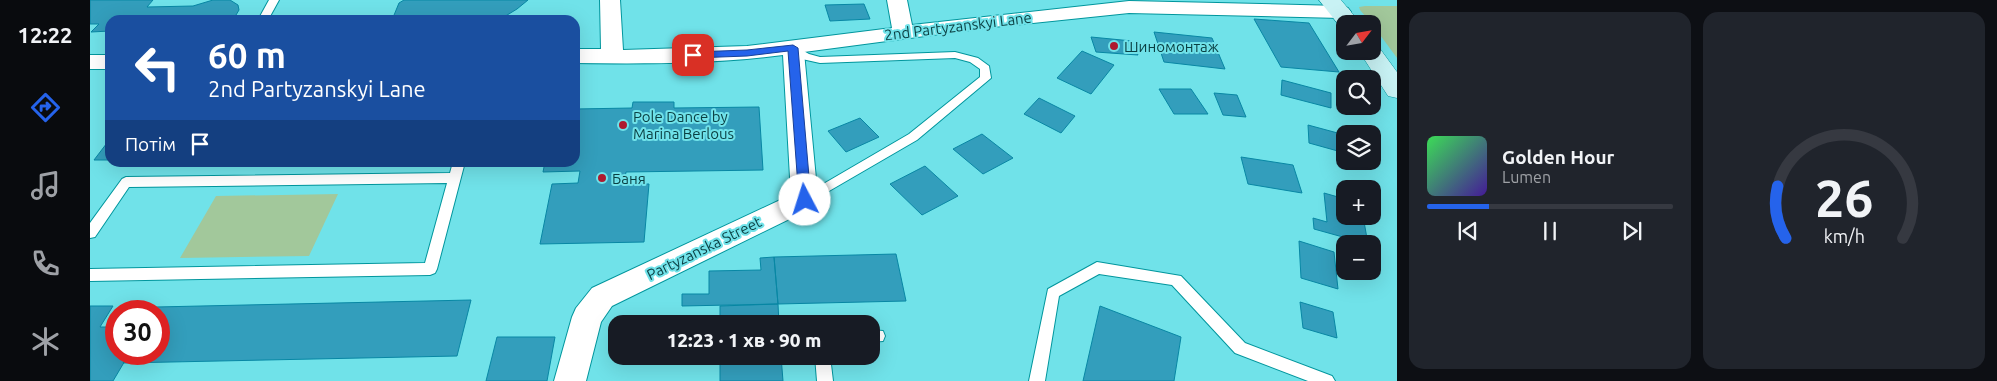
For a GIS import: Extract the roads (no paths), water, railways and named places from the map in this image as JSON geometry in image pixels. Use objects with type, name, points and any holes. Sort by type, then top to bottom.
[{"type":"main road","points":[[1376,60],[1397,90]]},
{"type":"street","points":[[610,0],[612,13],[612,56]]},
{"type":"street","points":[[897,0],[903,32]]},
{"type":"street","name":"2nd Partyzanskyi Lane","points":[[580,56],[640,57],[747,53],[903,32],[1129,7],[1340,12]]},
{"type":"street","points":[[793,48],[805,200]]},
{"type":"street","points":[[90,62],[105,62]]},
{"type":"street","name":"Partyzanska Street","points":[[570,381],[587,318],[602,297],[805,200]]},
{"type":"lane","points":[[266,15],[274,0]]},
{"type":"lane","points":[[793,48],[806,57],[820,60],[955,55],[974,60],[985,68],[986,78],[913,137],[805,200]]},
{"type":"lane","points":[[90,274],[430,269],[457,167]]},
{"type":"lane","points":[[90,233],[126,182],[454,178]]},
{"type":"lane","points":[[1037,381],[1053,294],[1097,268],[1176,280],[1240,348],[1327,381]]},
{"type":"lane","points":[[823,365],[824,381]]},
{"type":"place","name":"Шиномонтаж","points":[[1114,46]]},
{"type":"place","name":"Pole Dance by Marina Berlous","points":[[623,125]]},
{"type":"place","name":"Баня","points":[[602,178]]}]
